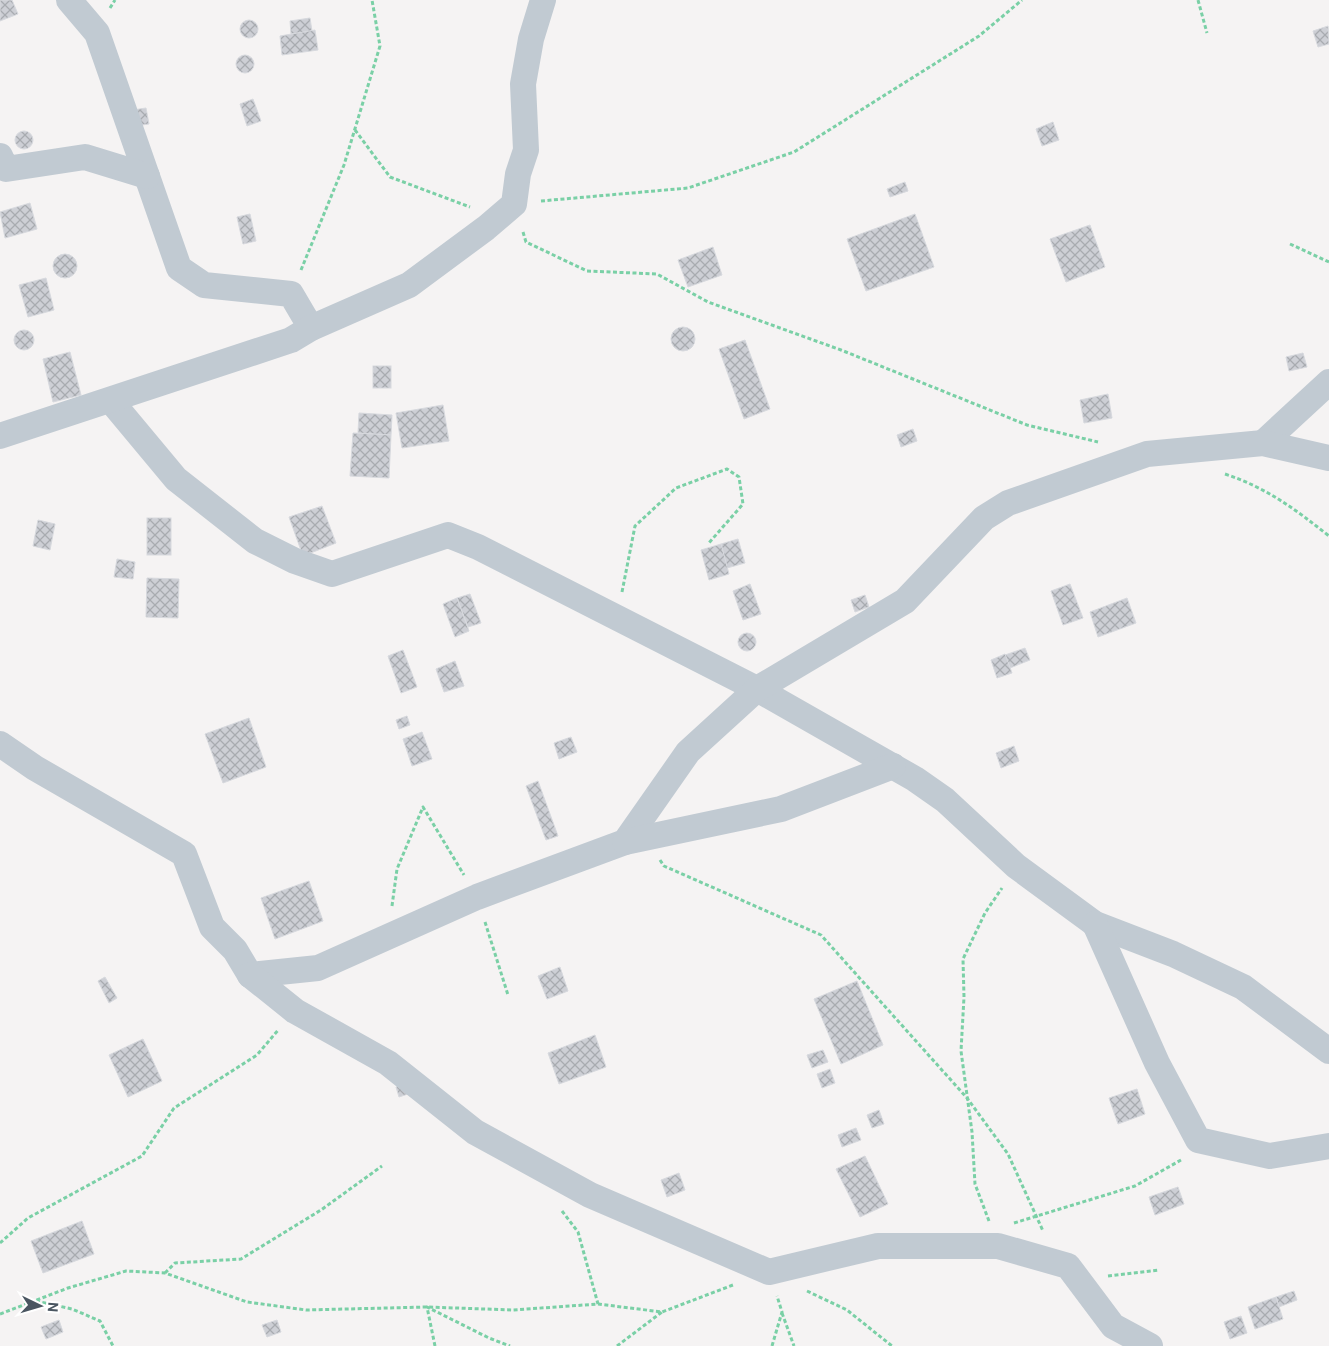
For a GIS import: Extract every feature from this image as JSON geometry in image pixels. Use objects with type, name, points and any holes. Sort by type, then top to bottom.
[{"type":"street","points":[[69,0],[97,33],[179,268],[204,285],[291,294],[311,328]]},
{"type":"street","points":[[0,436],[111,401],[291,340],[311,328],[409,285],[506,211],[526,150],[523,84],[531,39],[543,0]]},
{"type":"street","points":[[0,156],[6,169],[85,157],[147,176]]},
{"type":"street","points":[[1263,443],[1329,382]]},
{"type":"street","points":[[111,401],[176,479],[255,541],[295,561],[332,574],[448,534],[478,547],[757,689],[893,766],[945,800],[1016,866],[1096,924],[1173,954],[1243,987],[1329,1051]]},
{"type":"street","points":[[635,840],[688,752],[757,689],[905,600],[984,518],[1008,503],[1148,454],[1204,447],[1263,443],[1329,458]]},
{"type":"street","points":[[0,744],[35,768],[184,854],[212,927],[235,950],[250,975],[295,1011],[388,1063],[475,1132],[590,1195],[769,1272],[878,1246],[995,1238],[1068,1266],[1113,1326],[1150,1346]]},
{"type":"street","points":[[250,975],[318,968],[477,897],[635,840],[781,809],[893,766]]},
{"type":"street","points":[[1096,924],[1157,1063],[1198,1140],[1270,1156],[1329,1146]]},
{"type":"path","points":[[291,294],[344,165],[380,46],[372,0]]},
{"type":"path","points":[[354,130],[390,177],[506,211],[688,188],[794,152],[979,36],[1022,0]]},
{"type":"path","points":[[1198,0],[1207,33]]},
{"type":"path","points":[[506,211],[526,242],[587,271],[657,274],[708,302],[841,350],[1027,425],[1101,443]]},
{"type":"path","points":[[1290,244],[1329,262]]},
{"type":"path","points":[[611,615],[623,589],[635,526],[676,488],[727,469],[740,477],[743,504],[708,544]]},
{"type":"path","points":[[1219,472],[1246,481],[1286,502],[1329,536]]},
{"type":"path","points":[[635,840],[664,866],[821,935],[967,1098],[1008,1154],[1044,1234]]},
{"type":"path","points":[[1016,866],[986,913],[963,959],[964,998],[961,1051],[975,1184],[995,1238],[1036,1215],[1135,1186],[1192,1154],[1198,1140]]},
{"type":"path","points":[[165,1273],[175,1263],[241,1259],[321,1210],[382,1166]]},
{"type":"path","points":[[558,1177],[560,1208],[578,1232],[598,1304]]},
{"type":"path","points":[[1068,1266],[1093,1278],[1159,1270]]},
{"type":"path","points":[[0,1314],[36,1300],[126,1271],[165,1273],[248,1302],[306,1310],[427,1307],[513,1310],[598,1304],[662,1312]]},
{"type":"path","points":[[769,1272],[794,1346]]},
{"type":"path","points":[[617,1346],[662,1312],[769,1272],[847,1310],[892,1346]]},
{"type":"path","points":[[36,1300],[72,1309],[100,1321],[113,1346]]},
{"type":"path","points":[[427,1307],[435,1346]]},
{"type":"path","points":[[427,1307],[489,1338],[510,1346]]},
{"type":"path","points":[[772,1346],[782,1312]]},
{"type":"building","points":[[0,0],[12,0],[18,14],[0,21]]},
{"type":"building","points":[[310,18],[312,31],[291,34],[290,21]]},
{"type":"building","points":[[249,20],[255,23],[258,29],[255,35],[249,38],[243,35],[240,29],[243,23]]},
{"type":"building","points":[[1328,26],[1329,44],[1318,47],[1313,31]]},
{"type":"building","points":[[315,30],[318,50],[282,55],[280,36]]},
{"type":"building","points":[[245,55],[251,58],[254,64],[251,70],[245,73],[239,70],[236,64],[239,58]]},
{"type":"building","points":[[253,99],[261,121],[247,126],[240,104]]},
{"type":"building","points":[[146,108],[149,124],[135,126],[133,110]]},
{"type":"building","points":[[1053,122],[1059,140],[1042,146],[1036,129]]},
{"type":"building","points":[[24,131],[30,134],[33,140],[30,146],[24,149],[18,146],[15,140],[18,134]]},
{"type":"building","points":[[905,182],[908,191],[890,197],[887,189]]},
{"type":"building","points":[[30,203],[37,229],[5,238],[0,212]]},
{"type":"building","points":[[250,214],[256,241],[243,244],[237,217]]},
{"type":"building","points":[[915,214],[934,267],[866,291],[847,239]]},
{"type":"building","points":[[1090,225],[1105,267],[1066,282],[1050,239]]},
{"type":"building","points":[[713,247],[722,275],[688,287],[678,260]]},
{"type":"building","points":[[65,254],[73,258],[77,266],[73,274],[65,278],[57,274],[53,266],[57,258]]},
{"type":"building","points":[[46,278],[54,310],[28,317],[19,285]]},
{"type":"building","points":[[683,327],[691,331],[695,339],[691,347],[683,351],[675,347],[671,339],[675,331]]},
{"type":"building","points":[[24,330],[31,333],[34,340],[31,347],[24,350],[17,347],[14,340],[17,333]]},
{"type":"building","points":[[745,340],[770,409],[744,419],[719,349]]},
{"type":"building","points":[[70,352],[81,395],[53,402],[43,359]]},
{"type":"building","points":[[1303,353],[1307,367],[1289,371],[1286,357]]},
{"type":"building","points":[[373,366],[391,366],[391,388],[373,388]]},
{"type":"building","points":[[1108,394],[1112,418],[1084,423],[1080,400]]},
{"type":"building","points":[[443,405],[449,441],[402,448],[396,413]]},
{"type":"building","points":[[359,413],[392,415],[391,435],[358,433]]},
{"type":"building","points":[[913,429],[917,441],[901,447],[897,435]]},
{"type":"building","points":[[353,433],[391,435],[389,478],[350,476]]},
{"type":"building","points":[[322,506],[336,543],[303,556],[289,517]]},
{"type":"building","points":[[147,518],[171,518],[171,555],[147,555]]},
{"type":"building","points":[[38,520],[55,524],[50,550],[33,546]]},
{"type":"building","points":[[738,539],[745,563],[727,568],[721,544]]},
{"type":"building","points":[[721,544],[729,574],[709,580],[701,550]]},
{"type":"building","points":[[117,559],[135,562],[133,579],[114,577]]},
{"type":"building","points":[[147,578],[179,579],[178,618],[146,617]]},
{"type":"building","points":[[750,584],[761,614],[743,620],[733,591]]},
{"type":"building","points":[[1070,584],[1083,618],[1063,625],[1051,591]]},
{"type":"building","points":[[470,594],[481,623],[468,627],[457,598]]},
{"type":"building","points":[[865,595],[869,607],[855,612],[851,600]]},
{"type":"building","points":[[457,598],[469,631],[455,637],[443,604]]},
{"type":"building","points":[[1127,598],[1136,623],[1098,637],[1090,612]]},
{"type":"building","points":[[747,633],[753,636],[756,642],[753,648],[747,651],[741,648],[738,642],[741,636]]},
{"type":"building","points":[[1025,648],[1030,660],[1010,668],[1005,655]]},
{"type":"building","points":[[403,650],[417,687],[401,693],[388,656]]},
{"type":"building","points":[[1005,654],[1012,673],[997,678],[991,660]]},
{"type":"building","points":[[455,661],[464,686],[444,692],[436,669]]},
{"type":"building","points":[[407,716],[410,725],[399,729],[396,720]]},
{"type":"building","points":[[249,718],[266,767],[223,783],[205,734]]},
{"type":"building","points":[[422,732],[432,759],[412,766],[403,739]]},
{"type":"building","points":[[571,737],[577,752],[559,759],[554,743]]},
{"type":"building","points":[[1014,746],[1019,761],[1001,768],[996,753]]},
{"type":"building","points":[[538,781],[558,836],[546,840],[526,786]]},
{"type":"building","points":[[309,881],[323,921],[275,939],[261,898]]},
{"type":"building","points":[[560,967],[568,991],[547,999],[538,976]]},
{"type":"building","points":[[105,977],[117,998],[109,1003],[98,981]]},
{"type":"building","points":[[857,981],[883,1045],[841,1064],[814,999]]},
{"type":"building","points":[[595,1035],[606,1067],[559,1084],[548,1053]]},
{"type":"building","points":[[143,1039],[162,1081],[128,1097],[109,1055]]},
{"type":"building","points":[[823,1050],[828,1062],[812,1068],[807,1055]]},
{"type":"building","points":[[830,1069],[835,1083],[822,1088],[817,1074]]},
{"type":"building","points":[[407,1083],[411,1093],[399,1097],[396,1087]]},
{"type":"building","points":[[1137,1089],[1145,1114],[1118,1124],[1109,1098]]},
{"type":"building","points":[[879,1110],[884,1124],[872,1128],[867,1115]]},
{"type":"building","points":[[856,1128],[861,1140],[842,1147],[838,1135]]},
{"type":"building","points":[[865,1156],[888,1204],[860,1217],[836,1169]]},
{"type":"building","points":[[679,1173],[685,1190],[667,1197],[661,1180]]},
{"type":"building","points":[[1178,1187],[1184,1204],[1155,1215],[1149,1197]]},
{"type":"building","points":[[82,1221],[94,1254],[43,1273],[31,1241]]},
{"type":"building","points":[[1294,1291],[1297,1300],[1279,1307],[1276,1297]]},
{"type":"building","points":[[1276,1297],[1283,1319],[1255,1329],[1248,1307]]},
{"type":"building","points":[[1241,1316],[1247,1333],[1230,1339],[1224,1322]]},
{"type":"building","points":[[59,1320],[63,1332],[46,1339],[41,1327]]},
{"type":"building","points":[[277,1320],[281,1332],[267,1337],[262,1325]]}]
